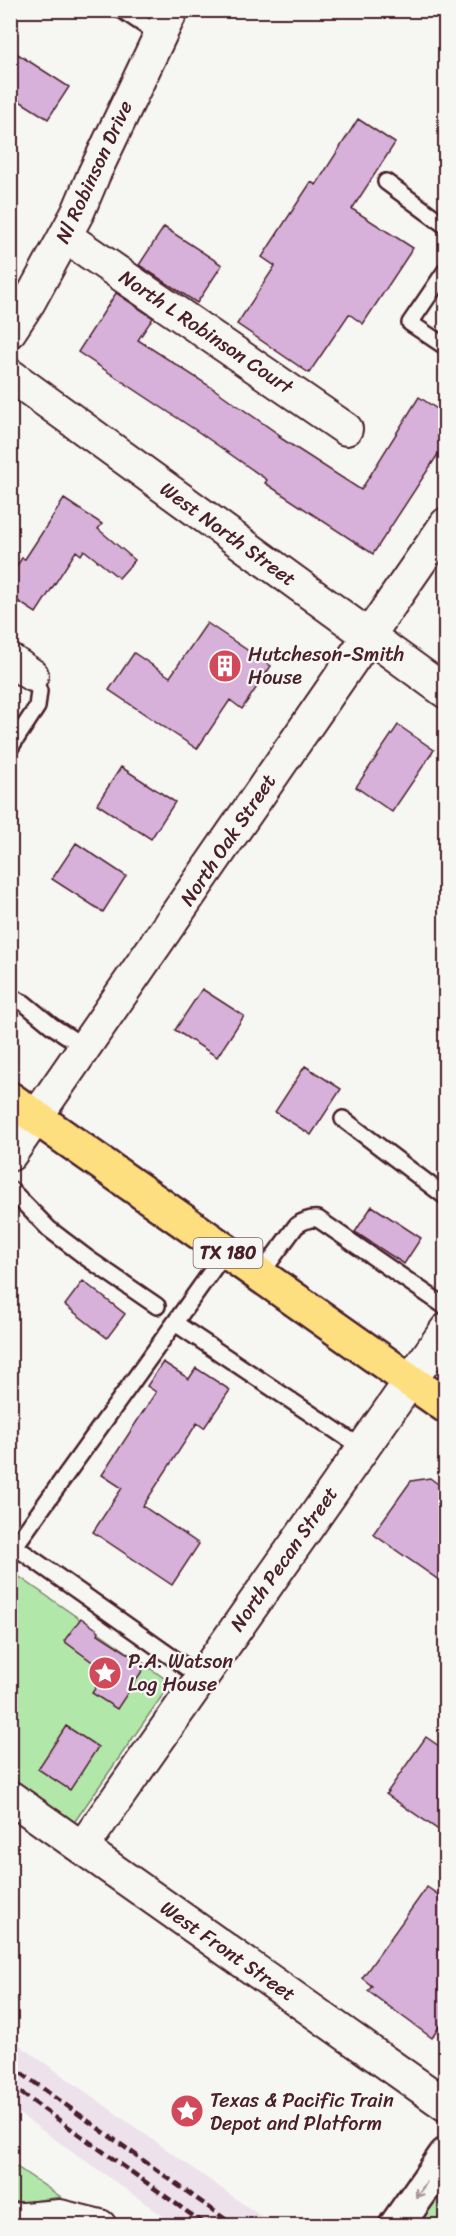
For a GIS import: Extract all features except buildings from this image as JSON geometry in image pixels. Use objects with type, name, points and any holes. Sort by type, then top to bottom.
[{"type":"main road","name":"TX 180","points":[[10,1099],[446,1406]]},
{"type":"main road","points":[[396,2226],[446,2155]]},
{"type":"street","name":"Nl Robinson Drive","points":[[10,331],[29,303],[65,236],[166,23]]},
{"type":"street","name":"North L Robinson Court","points":[[65,236],[346,429]]},
{"type":"street","name":"West North Street","points":[[10,375],[446,692]]},
{"type":"street","name":"North Oak Street","points":[[10,1155],[38,1118],[446,524]]},
{"type":"street","name":"North Pecan Street","points":[[82,1848],[446,1330]]},
{"type":"street","name":"West Front Street","points":[[10,1797],[446,2105]]},
{"type":"street","points":[[10,2220],[60,2216],[100,2226]]},
{"type":"lane","points":[[122,10],[166,23]]},
{"type":"lane","points":[[386,183],[446,225]]},
{"type":"lane","points":[[446,270],[410,323],[446,347]]},
{"type":"lane","points":[[10,748],[37,707],[39,691],[21,668]]},
{"type":"lane","points":[[10,999],[24,1003],[52,1026],[86,1048]]},
{"type":"lane","points":[[343,1119],[446,1197]]},
{"type":"lane","points":[[10,1189],[49,1229],[157,1306]]},
{"type":"lane","points":[[260,1275],[296,1226],[302,1221],[318,1219],[446,1307]]},
{"type":"lane","points":[[200,1677],[13,1544],[226,1251]]},
{"type":"lane","points":[[175,1323],[362,1449]]},
{"type":"shaded area","points":[[11,2039],[273,2225],[176,2225],[11,2108]]},
{"type":"green space","points":[[11,1571],[171,1683],[73,1824],[11,1778]]},
{"type":"green space","points":[[11,2163],[61,2197],[11,2204]]},
{"type":"green space","points":[[445,2180],[445,2225],[413,2226]]},
{"type":"railway","points":[[10,2065],[235,2226]]},
{"type":"railway","points":[[10,2085],[207,2226]]},
{"type":"place","name":"Hutcheson-Smith House","points":[[225,666]]},
{"type":"place","name":"P.A. Watson Log House","points":[[105,1673]]},
{"type":"place","name":"Texas & Pacific Train Depot and Platform","points":[[187,2111]]}]
